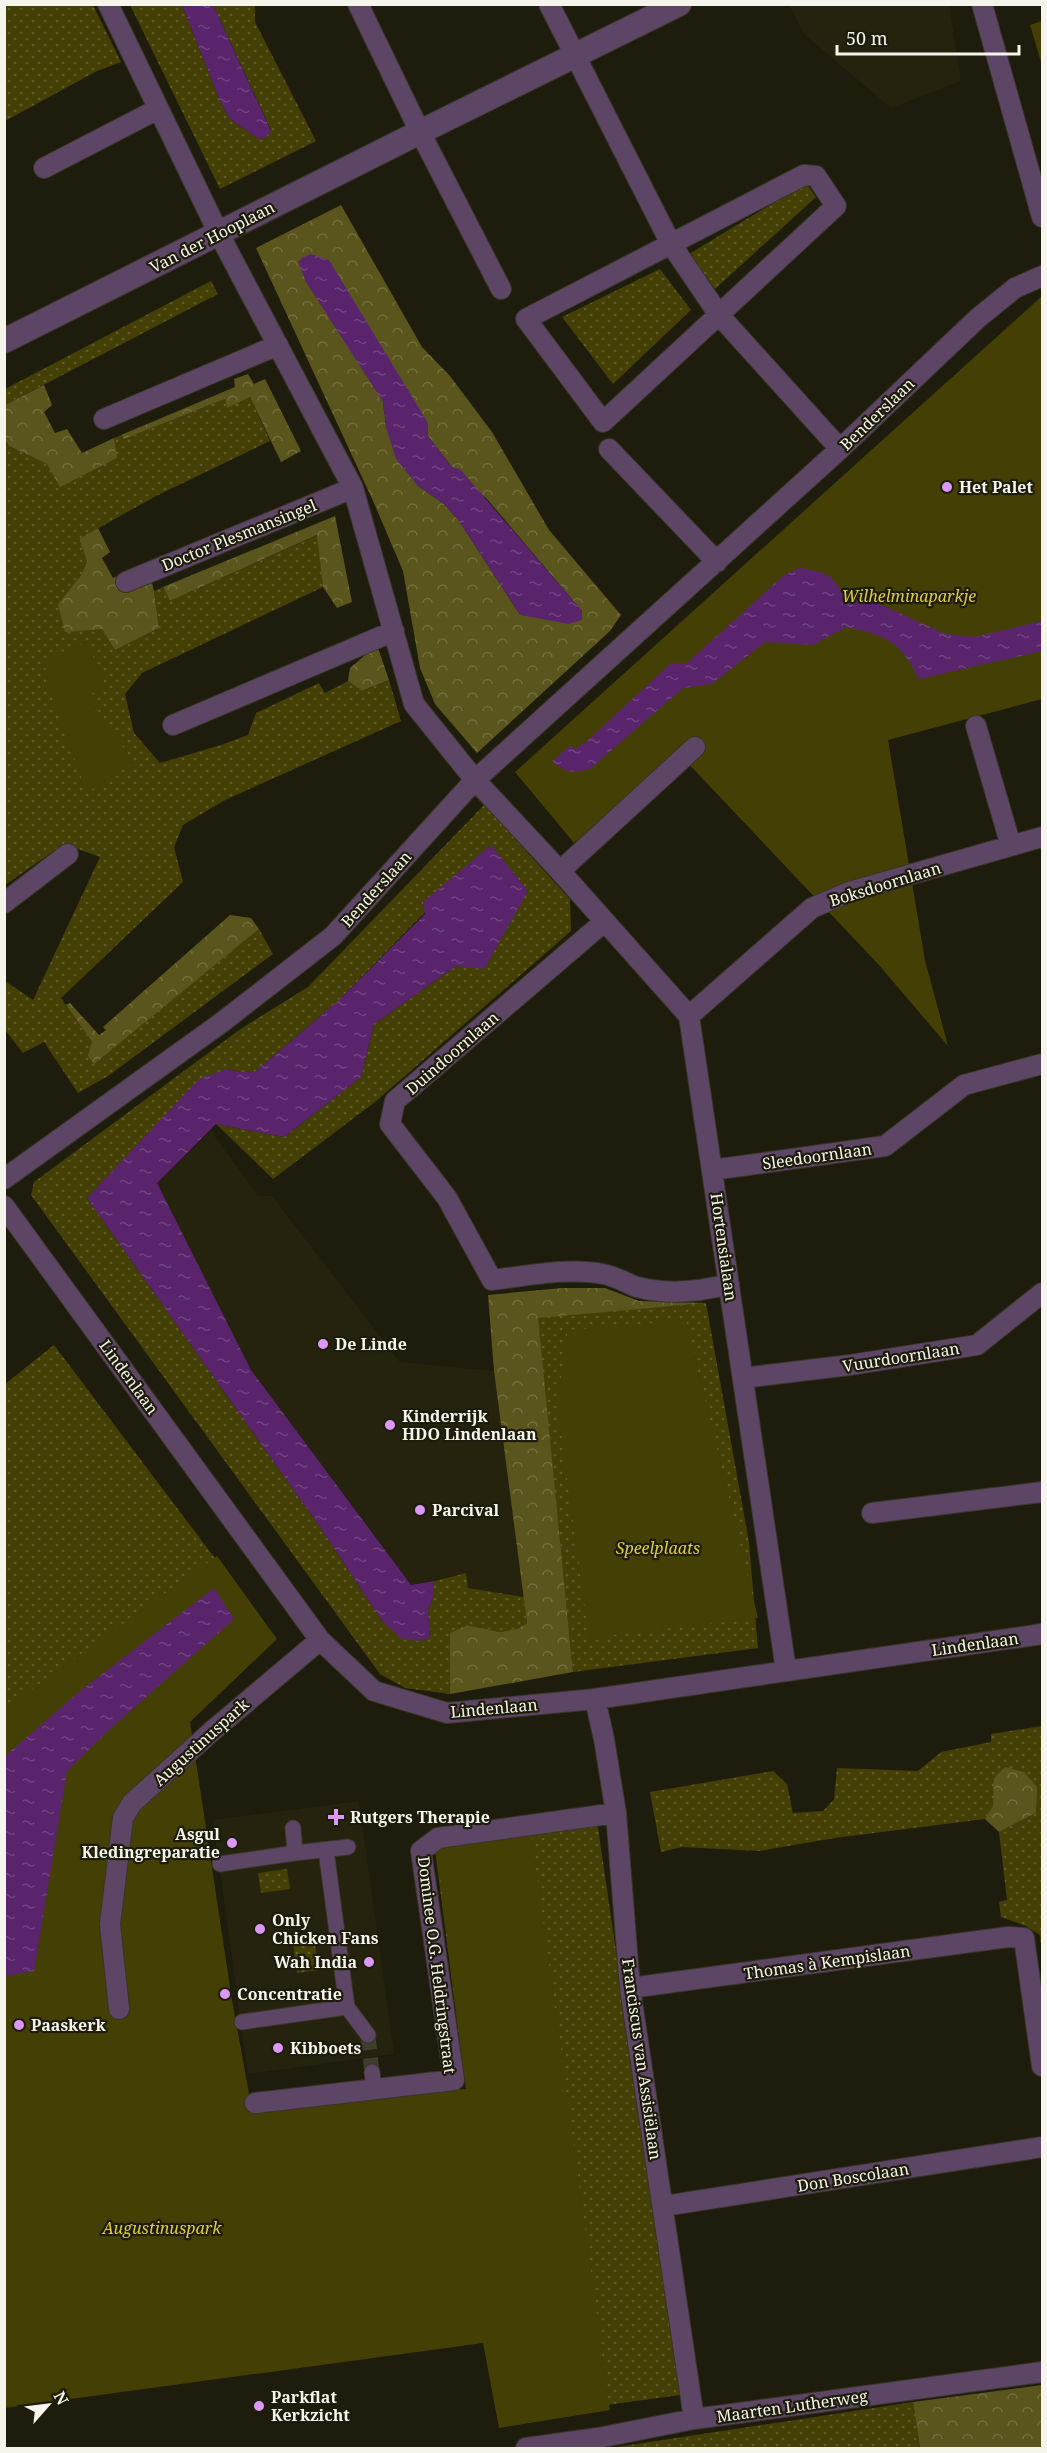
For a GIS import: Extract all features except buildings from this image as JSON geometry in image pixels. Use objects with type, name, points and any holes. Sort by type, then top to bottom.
[{"type":"street","points":[[108,4],[219,234],[353,488],[414,704],[474,780],[560,871],[689,1016]]},
{"type":"street","points":[[358,4],[420,132],[501,288]]},
{"type":"street","points":[[549,4],[671,244],[719,315],[840,449]]},
{"type":"street","name":"Van der Hooplaan","points":[[4,341],[679,4]]},
{"type":"street","points":[[982,4],[1042,217]]},
{"type":"street","points":[[44,168],[158,109]]},
{"type":"street","points":[[804,175],[816,176],[836,206],[719,315],[603,422],[526,319],[804,175]]},
{"type":"street","name":"Benderslaan","points":[[4,1179],[221,1023],[333,936],[474,780],[636,631],[717,562],[978,318],[1015,288],[1042,276]]},
{"type":"street","points":[[104,419],[278,345]]},
{"type":"street","points":[[609,449],[717,562]]},
{"type":"street","name":"Doctor Plesmansingel","points":[[126,582],[353,488]]},
{"type":"street","points":[[173,725],[394,631]]},
{"type":"street","points":[[976,726],[1011,846]]},
{"type":"street","points":[[560,871],[695,747]]},
{"type":"street","name":"Boksdoornlaan","points":[[689,1016],[812,908],[849,892],[1042,837]]},
{"type":"street","points":[[4,903],[68,854]]},
{"type":"street","name":"Duindoornlaan","points":[[604,922],[395,1101],[390,1124],[447,1198],[492,1280],[566,1272],[603,1274],[639,1287],[683,1292],[703,1291],[729,1284]]},
{"type":"street","name":"Hortensialaan","points":[[689,1016],[786,1670]]},
{"type":"street","name":"Sleedoornlaan","points":[[712,1170],[885,1146],[964,1085],[1042,1064]]},
{"type":"street","name":"Lindenlaan","points":[[4,1206],[320,1640],[374,1691],[447,1713],[595,1699],[1042,1634]]},
{"type":"street","name":"Vuurdoornlaan","points":[[743,1378],[850,1365],[977,1345],[1042,1293]]},
{"type":"street","points":[[872,1513],[1042,1492]]},
{"type":"street","name":"Augustinuspark","points":[[119,2009],[110,1924],[123,1818],[132,1803],[211,1732],[320,1640]]},
{"type":"street","name":"Franciscus van Assisiëlaan","points":[[595,1699],[616,1814],[630,1988],[694,2419]]},
{"type":"street","name":"Dominee O.G. Heldringstraat","points":[[255,2103],[373,2081],[454,2080],[421,1851],[438,1838],[616,1814]]},
{"type":"street","points":[[292,1828],[296,1853]]},
{"type":"street","points":[[220,1864],[348,1847]]},
{"type":"street","points":[[326,1850],[347,2007],[368,2035]]},
{"type":"street","name":"Thomas à Kempislaan","points":[[630,1988],[1008,1937],[1024,1938],[1042,2066]]},
{"type":"street","points":[[242,2022],[347,2007]]},
{"type":"street","name":"Don Boscolaan","points":[[664,2206],[1042,2147]]},
{"type":"street","name":"Maarten Lutherweg","points":[[537,2448],[694,2419],[1042,2372]]},
{"type":"shaded area","points":[[789,5],[949,5],[961,81],[891,108],[804,34]]},
{"type":"shaded area","points":[[211,1131],[258,1196],[272,1196],[400,1362],[494,1371],[524,1597],[467,1588],[466,1573],[411,1585],[251,1370],[157,1183]]},
{"type":"shaded area","points":[[359,1801],[394,2054],[248,2074],[213,1820]]},
{"type":"green space","points":[[5,4],[93,5],[121,62],[97,71],[5,121]]},
{"type":"green space","points":[[130,5],[182,5],[220,101],[230,119],[259,139],[265,138],[271,130],[213,5],[255,5],[255,22],[316,141],[220,189]]},
{"type":"green space","points":[[1042,21],[1042,65],[1030,25]]},
{"type":"green space","points":[[806,183],[816,197],[715,289],[689,254]]},
{"type":"green space","points":[[341,205],[422,347],[450,376],[492,432],[549,530],[621,615],[610,631],[477,753],[435,704],[420,668],[403,571],[256,248]],"holes":[[[383,402],[428,436],[452,467],[487,499],[582,611],[582,620],[520,615],[459,521],[444,504],[418,486],[386,427]]]},
{"type":"green space","points":[[660,269],[691,310],[613,384],[562,317]]},
{"type":"green space","points":[[211,281],[218,294],[5,405],[5,389]]},
{"type":"green space","name":"Wilhelminaparkje","points":[[1042,296],[1042,699],[888,740],[925,960],[948,1046],[878,964],[683,758],[574,843],[515,772]]},
{"type":"green space","points":[[248,374],[254,384],[265,379],[301,451],[281,462],[250,397],[227,408],[225,399],[124,439],[121,435],[235,387],[234,379]]},
{"type":"green space","points":[[44,385],[52,405],[44,412],[55,433],[67,429],[82,453],[114,438],[117,458],[60,487],[47,464],[9,446],[5,440],[5,405]]},
{"type":"green space","points":[[250,397],[270,441],[156,496],[79,539],[87,561],[81,575],[58,604],[102,629],[115,650],[159,628],[154,591],[163,587],[170,601],[318,535],[323,587],[142,673],[125,694],[134,733],[160,763],[248,735],[256,713],[319,683],[325,693],[348,681],[363,691],[389,680],[401,721],[225,800],[183,825],[174,847],[183,882],[61,998],[92,1042],[94,1063],[259,929],[273,954],[108,1076],[78,1093],[44,1042],[23,1053],[5,1030],[5,981],[33,1000],[100,857],[64,844],[5,885],[4,440],[9,446],[47,464],[116,459],[114,438],[121,435],[124,439],[225,399],[227,407]]},
{"type":"green space","points":[[335,516],[352,602],[337,608],[323,587],[317,535],[170,601],[163,587]]},
{"type":"green space","points":[[98,528],[110,552],[102,558],[113,578],[147,563],[154,591],[159,628],[115,650],[102,629],[65,632],[58,604],[81,575],[87,561],[79,539]]},
{"type":"green space","points":[[87,642],[106,686],[88,696],[134,763],[87,793],[47,684],[44,659]]},
{"type":"green space","points":[[378,648],[389,680],[362,691],[348,681],[350,668],[370,651]]},
{"type":"green space","points":[[484,805],[570,899],[571,931],[375,1102],[273,1179],[216,1124],[284,1137],[361,1077],[374,1024],[456,966],[528,891],[490,846],[339,1000],[255,1072],[227,1069],[87,1198],[322,1530],[382,1621],[430,1638],[428,1610],[434,1595],[434,1581],[466,1573],[468,1588],[524,1597],[527,1623],[517,1629],[500,1632],[467,1625],[451,1633],[450,1694],[405,1688],[380,1674],[31,1195],[34,1182],[242,1028],[308,987]]},
{"type":"green space","points":[[230,915],[251,918],[259,929],[94,1064],[88,1056],[92,1042],[66,1005],[70,1003],[99,1035],[106,1030],[103,1027]]},
{"type":"green space","points":[[562,1288],[605,1288],[639,1301],[706,1303],[538,1318],[573,1672],[450,1694],[450,1633],[467,1625],[500,1632],[517,1629],[527,1623],[494,1371],[488,1295]]},
{"type":"green space","name":"Speelplaats","points":[[706,1303],[749,1542],[758,1648],[573,1672],[537,1317]]},
{"type":"green space","name":"Speelplaats","points":[[686,1320],[758,1618],[589,1638],[557,1403],[568,1330]]},
{"type":"green space","points":[[54,1345],[239,1590],[5,1752],[5,1384]]},
{"type":"green space","name":"Augustinuspark","points":[[217,1556],[277,1639],[190,1722],[232,2000],[250,2099],[466,2089],[436,1844],[531,1832],[610,2410],[499,2428],[483,2343],[5,2408],[4,1709]]},
{"type":"green space","points":[[1042,1726],[1042,1955],[1040,1935],[1026,1926],[1001,1917],[999,1902],[1007,1900],[999,1832],[1036,1813],[993,1806],[985,1819],[835,1838],[759,1851],[682,1847],[661,1852],[650,1792],[773,1771],[787,1784],[793,1813],[823,1811],[834,1799],[837,1768],[918,1771],[941,1752],[991,1742],[991,1734]]},
{"type":"green space","points":[[1005,1767],[1024,1772],[1037,1787],[1036,1813],[999,1832],[985,1819],[993,1806],[994,1778]]},
{"type":"green space","points":[[597,1821],[681,2395],[606,2405],[482,2076],[464,2076],[434,1842]]},
{"type":"green space","points":[[287,1869],[290,1889],[261,1893],[258,1873]]},
{"type":"green space","points":[[313,1933],[319,1970],[297,1973],[292,1936]]},
{"type":"green space","points":[[1042,2385],[1042,2448],[920,2448],[913,2402]]},
{"type":"green space","points":[[913,2402],[920,2448],[610,2448]]},
{"type":"water","points":[[182,5],[213,5],[271,131],[265,138],[259,139],[230,119],[220,101]]},
{"type":"water","points":[[311,254],[329,260],[428,423],[428,436],[452,467],[460,469],[582,611],[582,620],[569,624],[520,615],[459,521],[444,504],[418,486],[396,459],[386,427],[383,402],[306,282],[298,262]]},
{"type":"water","points":[[799,568],[813,570],[830,577],[842,594],[875,602],[945,634],[975,637],[1042,621],[1042,651],[919,679],[899,648],[883,637],[860,630],[846,627],[813,645],[765,642],[712,684],[683,688],[590,769],[570,771],[552,761],[570,746],[575,749],[586,742],[671,663],[687,663],[784,575]]},
{"type":"water","points":[[491,845],[528,891],[484,969],[456,966],[374,1024],[361,1077],[284,1137],[216,1124],[157,1183],[251,1370],[411,1585],[434,1581],[434,1595],[428,1610],[430,1638],[416,1641],[401,1638],[382,1621],[322,1530],[87,1198],[199,1079],[227,1069],[255,1072],[339,1000],[425,914],[423,902]]},
{"type":"water","points":[[214,1588],[234,1619],[109,1730],[67,1771],[34,1971],[5,1976],[5,1756],[80,1691]]},
{"type":"tunnel","points":[[368,2035],[372,2072]]},
{"type":"place","name":"Het Palet","points":[[947,487]]},
{"type":"place","name":"De Linde","points":[[323,1344]]},
{"type":"place","name":"Kinderrijk HDO Lindenlaan","points":[[390,1425]]},
{"type":"place","name":"Parcival","points":[[420,1510]]},
{"type":"place","name":"Rutgers Therapie","points":[[336,1817]]},
{"type":"place","name":"Asgul Kledingreparatie","points":[[232,1843]]},
{"type":"place","name":"Only Chicken Fans","points":[[260,1929]]},
{"type":"place","name":"Wah India","points":[[369,1962]]},
{"type":"place","name":"Concentratie","points":[[225,1994]]},
{"type":"place","name":"Paaskerk","points":[[19,2025]]},
{"type":"place","name":"Kibboets","points":[[278,2048]]},
{"type":"place","name":"Parkflat Kerkzicht","points":[[259,2406]]}]
